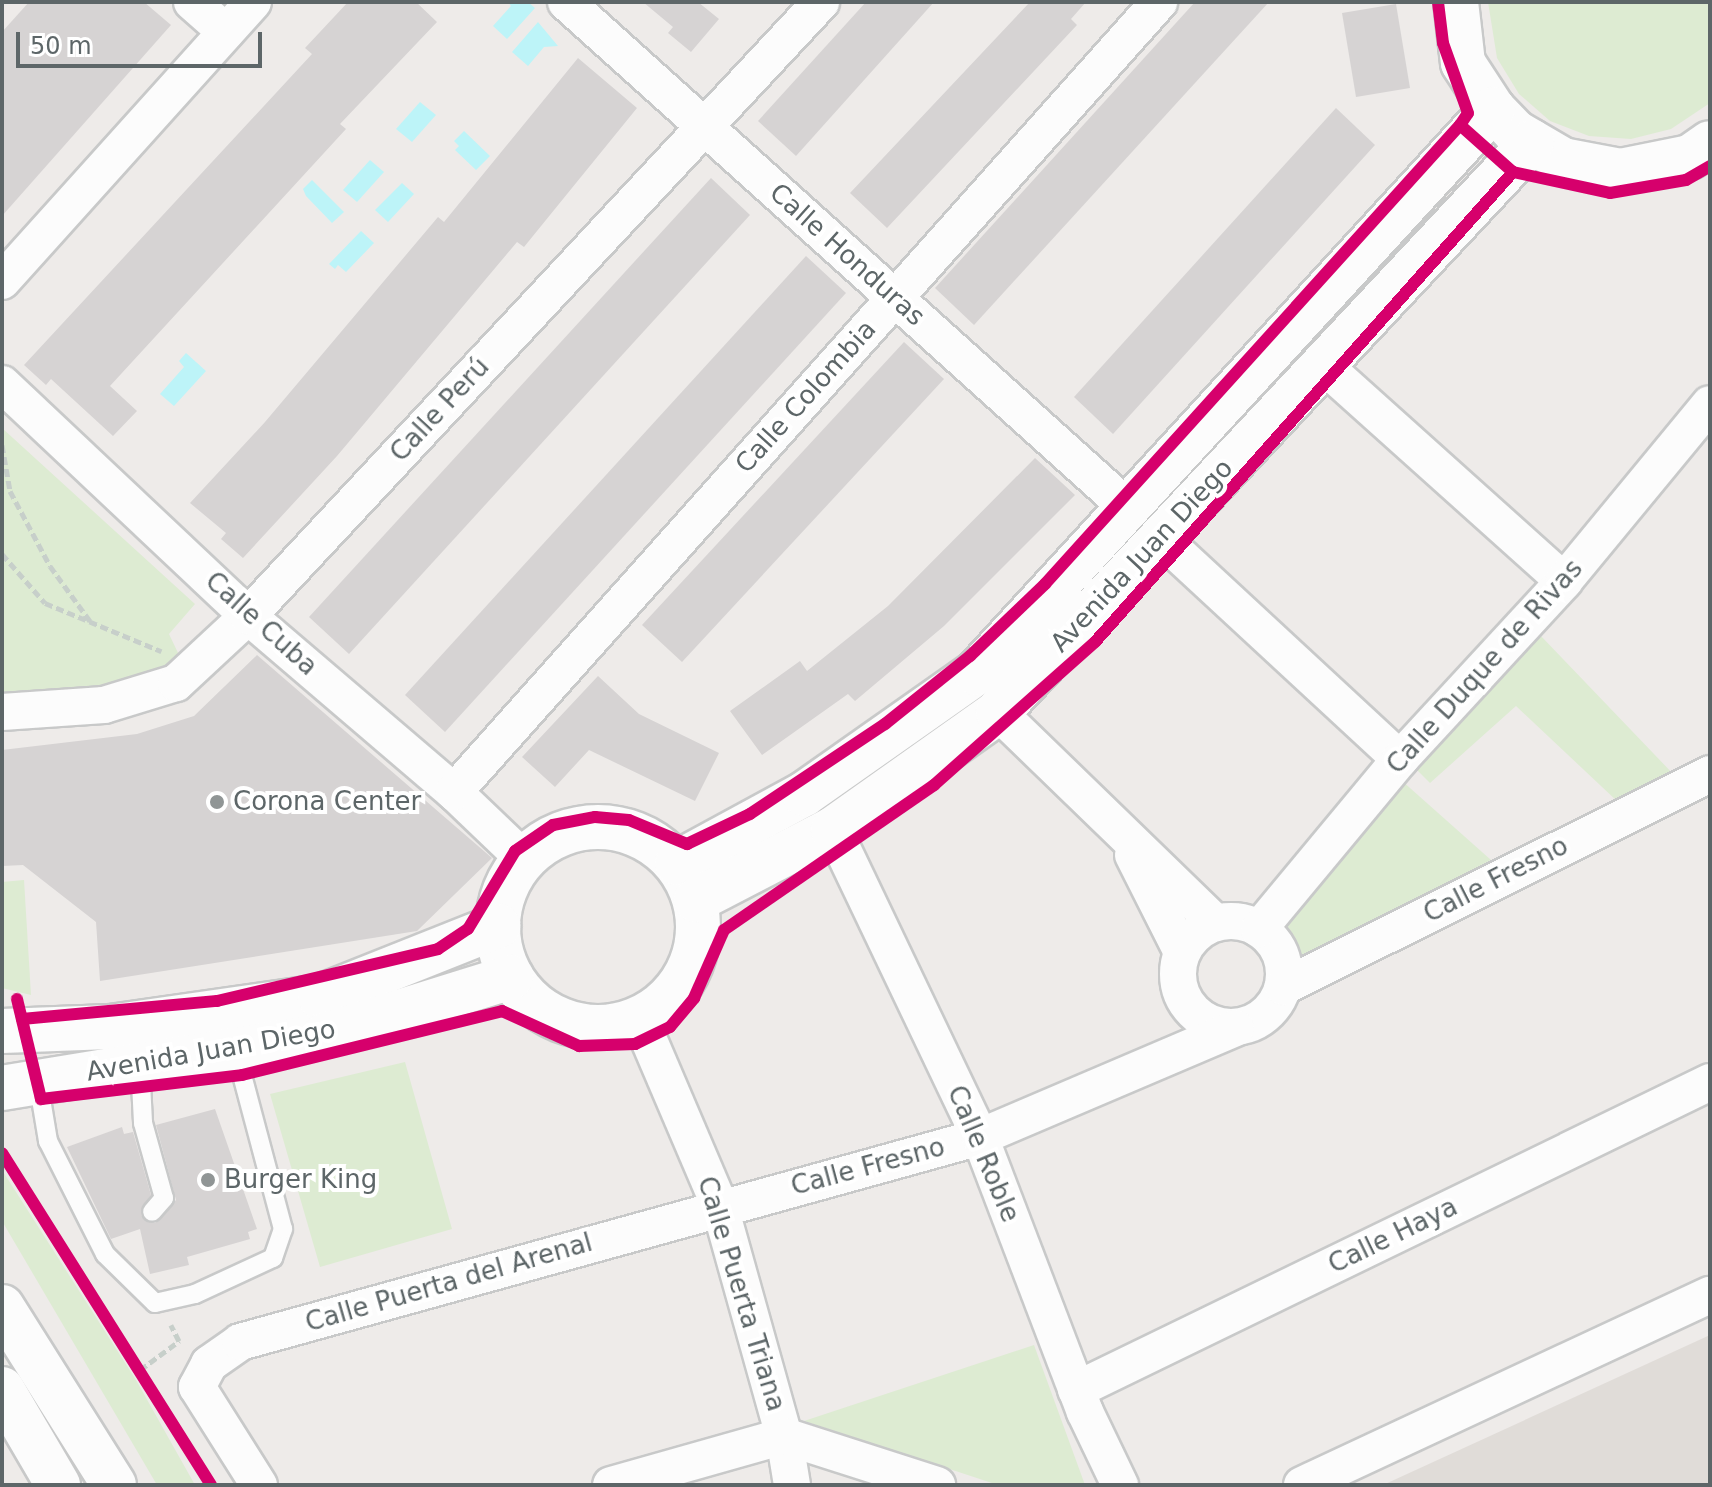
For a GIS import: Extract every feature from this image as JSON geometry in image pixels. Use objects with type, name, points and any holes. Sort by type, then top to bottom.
[{"type":"street","points":[[192,2],[226,32]]},
{"type":"street","points":[[2,281],[253,2]]},
{"type":"street","name":"Calle Honduras","points":[[566,2],[1127,507]]},
{"type":"street","name":"Calle Perú","points":[[2,712],[104,705],[176,683],[248,616],[821,2]]},
{"type":"street","name":"Calle Colombia","points":[[454,792],[1159,2]]},
{"type":"street","points":[[1456,2],[1463,63],[1493,109],[1532,142],[1563,160],[1620,171],[1690,157],[1710,143]]},
{"type":"street","name":"Avenida Juan Diego","points":[[686,881],[976,673],[1493,109]]},
{"type":"street","name":"Avenida Juan Diego","points":[[686,881],[833,829],[998,712],[1532,142]]},
{"type":"street","points":[[1322,364],[1564,581]]},
{"type":"street","name":"Calle Cuba","points":[[2,384],[248,616],[454,792],[524,859]]},
{"type":"street","name":"Calle Duque de Rivas","points":[[1259,929],[1400,759],[1564,581],[1710,404]]},
{"type":"street","points":[[1160,537],[1400,759]]},
{"type":"street","points":[[998,712],[1216,923]]},
{"type":"street","name":"Calle Fresno","points":[[1283,987],[1710,774]]},
{"type":"street","points":[[610,827],[644,837],[686,881],[700,929],[692,966],[669,999],[640,1019],[609,1027],[575,1025],[546,1014],[511,977],[498,926],[503,894],[524,859],[568,832],[610,827]]},
{"type":"street","name":"Calle Roble","points":[[833,829],[980,1137],[1076,1390],[1120,1485]]},
{"type":"street","points":[[1120,829],[1182,952]]},
{"type":"street","points":[[1231,921],[1259,929],[1280,954],[1283,987],[1266,1015],[1236,1028],[1205,1021],[1183,999],[1177,968],[1182,952],[1202,929],[1216,923],[1231,921]]},
{"type":"street","name":"Avenida Juan Diego","points":[[2,1031],[110,1027],[320,997],[498,926]]},
{"type":"street","name":"Avenida Juan Diego","points":[[21,1093],[140,1063],[325,1035],[511,977]]},
{"type":"street","name":"Calle Puerta Triana","points":[[640,1019],[720,1207],[784,1436],[792,1485]]},
{"type":"street","name":"Calle Fresno","points":[[720,1207],[980,1137],[1236,1028]]},
{"type":"street","name":"Calle Haya","points":[[1076,1390],[1710,1082]]},
{"type":"street","name":"Calle Puerta del Arenal","points":[[259,1485],[197,1387],[209,1364],[240,1342],[720,1207]]},
{"type":"street","points":[[1302,1485],[1710,1295]]},
{"type":"street","points":[[2,1307],[114,1485]]},
{"type":"street","points":[[2,1389],[58,1485]]},
{"type":"street","points":[[611,1485],[784,1436],[937,1485]]},
{"type":"lane","points":[[21,1093],[105,1254],[155,1303],[195,1294],[273,1258],[283,1229],[235,1049]]},
{"type":"lane","points":[[140,1063],[143,1123],[164,1198],[152,1212]]},
{"type":"path","points":[[2,445],[10,491],[50,566],[90,621]]},
{"type":"path","points":[[2,554],[45,603],[195,665]]},
{"type":"path","points":[[132,1357],[142,1373],[179,1341],[170,1329]]},
{"type":"shaded area","points":[[1710,1335],[1710,1485],[1383,1485]]},
{"type":"green space","points":[[1488,2],[1710,2],[1710,103],[1671,129],[1631,139],[1589,136],[1550,121],[1519,94],[1497,58]]},
{"type":"green space","points":[[2,428],[195,604],[169,634],[180,657],[157,674],[106,688],[2,692]]},
{"type":"green space","points":[[1540,635],[1677,778],[1618,802],[1516,706],[1430,783],[1413,766]]},
{"type":"green space","points":[[1401,780],[1491,860],[1299,958],[1277,928]]},
{"type":"green space","points":[[24,880],[31,995],[2,988],[2,882]]},
{"type":"green space","points":[[405,1062],[452,1229],[320,1267],[270,1094]]},
{"type":"green space","points":[[2,1170],[136,1380],[195,1485],[157,1485],[2,1221]]},
{"type":"green space","points":[[1034,1345],[1085,1485],[998,1485],[804,1421]]},
{"type":"water","points":[[508,2],[528,2],[535,8],[507,39],[493,26],[511,6]]},
{"type":"water","points":[[538,22],[558,46],[544,47],[528,66],[512,52]]},
{"type":"water","points":[[420,102],[436,115],[412,142],[396,129]]},
{"type":"water","points":[[464,131],[490,156],[476,170],[455,150],[459,146],[454,141]]},
{"type":"water","points":[[370,160],[384,172],[357,202],[343,190]]},
{"type":"water","points":[[312,180],[344,212],[332,223],[306,196],[303,189]]},
{"type":"water","points":[[402,183],[414,194],[388,222],[375,210]]},
{"type":"water","points":[[361,231],[374,243],[346,272],[338,265],[335,269],[329,264]]},
{"type":"water","points":[[186,353],[206,371],[174,406],[160,394],[184,367],[179,361]]},
{"type":"building","points":[[29,2],[144,2],[171,25],[2,216],[2,32]]},
{"type":"building","points":[[348,2],[416,2],[437,22],[340,124],[346,129],[110,386],[137,411],[113,436],[51,379],[46,385],[24,365],[312,54],[305,48]]},
{"type":"building","points":[[643,2],[698,2],[719,19],[691,52],[668,33],[673,27]]},
{"type":"building","points":[[866,2],[934,2],[796,156],[758,121]]},
{"type":"building","points":[[1030,2],[1086,2],[1071,19],[1077,25],[887,228],[850,193]]},
{"type":"building","points":[[1195,2],[1269,2],[974,325],[935,288]]},
{"type":"building","points":[[1396,4],[1410,88],[1356,97],[1342,13]]},
{"type":"building","points":[[578,58],[637,108],[524,247],[517,242],[337,456],[243,558],[221,539],[226,533],[190,503],[265,422],[438,217],[444,222]]},
{"type":"building","points":[[1336,108],[1375,145],[1113,434],[1074,397]]},
{"type":"building","points":[[711,178],[750,215],[349,654],[309,617]]},
{"type":"building","points":[[806,256],[846,293],[445,732],[405,695]]},
{"type":"building","points":[[904,342],[944,379],[682,662],[642,625]]},
{"type":"building","points":[[1035,458],[1075,495],[944,626],[855,701],[848,694],[762,755],[730,711],[800,661],[807,671],[888,606]]},
{"type":"building","name":"Corona Center","points":[[257,655],[492,858],[417,931],[100,981],[96,922],[23,865],[2,866],[2,750],[137,734],[194,716]]},
{"type":"building","points":[[598,676],[639,714],[719,753],[695,801],[589,750],[555,787],[522,757]]},
{"type":"building","points":[[215,1109],[257,1229],[248,1232],[250,1239],[187,1257],[189,1265],[150,1274],[140,1229],[111,1239],[67,1147],[122,1127],[124,1134],[133,1132],[151,1195],[141,1215],[155,1223],[176,1200],[156,1125]]},
{"type":"cycle path","points":[[22,1019],[217,1001],[438,949],[468,929],[515,851],[553,825],[595,817],[629,820],[687,844],[750,814],[885,724],[970,656],[1045,584],[1460,125],[1468,113],[1443,43],[1438,2]]},
{"type":"cycle path","points":[[1460,125],[1513,172],[1610,193],[1686,180],[1710,166]]},
{"type":"cycle path","points":[[17,999],[41,1099],[242,1075],[502,1011],[579,1046],[635,1044],[670,1027],[694,998],[724,930],[934,785],[1095,642],[1513,172]]},
{"type":"cycle path","points":[[2,1153],[211,1485]]},
{"type":"place","name":"Corona Center","points":[[217,802]]},
{"type":"place","name":"Burger King","points":[[208,1180]]}]
